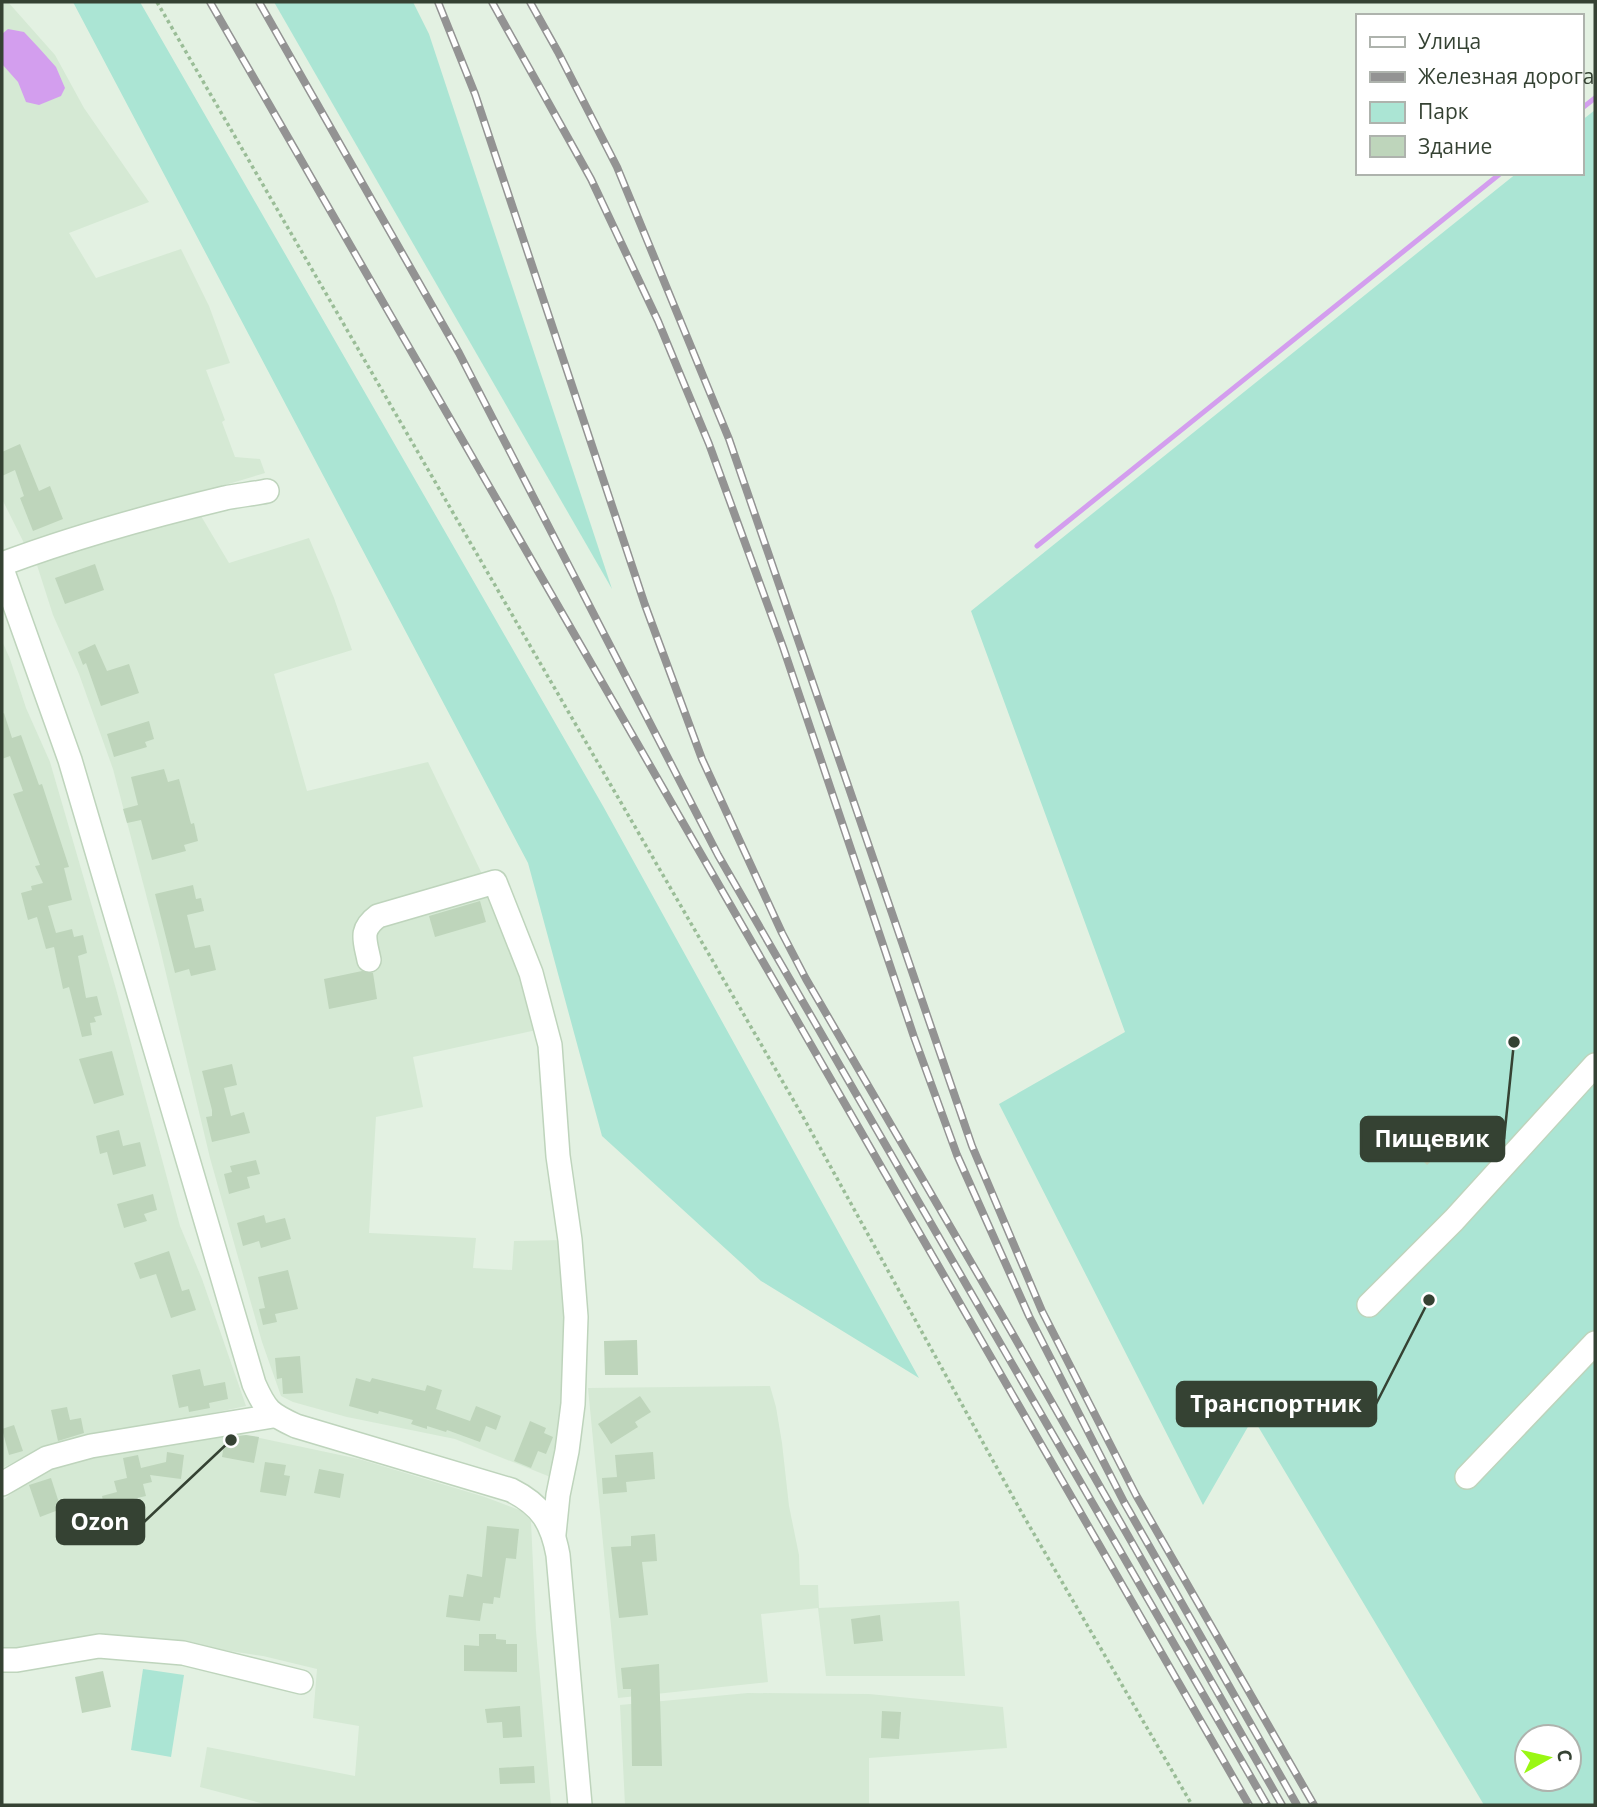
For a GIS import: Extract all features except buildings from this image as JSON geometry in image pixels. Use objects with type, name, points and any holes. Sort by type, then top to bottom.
[{"type":"street","points":[[267,491],[226,498],[42,549],[2,566],[70,760],[254,1384],[262,1403],[273,1416],[296,1426],[511,1489],[529,1499],[542,1512],[554,1534]]},
{"type":"street","points":[[369,960],[365,934],[367,924],[378,916],[495,881],[531,973],[550,1045],[558,1156],[570,1240],[576,1317],[573,1404],[554,1534],[580,1805]]},
{"type":"street","points":[[1369,1306],[1454,1220],[1595,1065]]},
{"type":"street","points":[[1467,1477],[1595,1343]]},
{"type":"street","points":[[2,1484],[47,1458],[91,1446],[273,1416]]},
{"type":"street","points":[[2,1660],[17,1660],[99,1646],[183,1653],[301,1682]]},
{"type":"path","points":[[157,2],[802,1115],[1023,1515],[1192,1805]]},
{"type":"shaded area","points":[[2,2],[8,2],[55,55],[84,108],[149,202],[69,233],[96,278],[181,249],[209,306],[230,363],[206,370],[225,420],[222,422],[235,457],[260,459],[265,473],[25,545],[2,499]]},
{"type":"shaded area","points":[[8,29],[24,32],[56,67],[65,88],[61,96],[39,105],[26,102],[18,82],[2,64],[2,34]]},
{"type":"shaded area","points":[[201,516],[229,563],[309,538],[352,650],[274,674],[307,791],[428,762],[483,876],[541,1029],[413,1057],[423,1107],[376,1117],[369,1233],[476,1238],[473,1268],[512,1270],[514,1241],[564,1240],[568,1334],[564,1413],[553,1478],[455,1439],[347,1417],[281,1396],[262,1342],[210,1158],[158,940],[113,769],[79,674],[53,615],[36,562]]},
{"type":"shaded area","points":[[2,641],[26,708],[50,762],[116,989],[180,1226],[202,1279],[246,1406],[39,1450],[2,1468]]},
{"type":"shaded area","points":[[770,1386],[776,1407],[789,1506],[799,1555],[800,1585],[818,1585],[819,1608],[959,1601],[965,1676],[826,1676],[818,1608],[761,1614],[768,1682],[618,1698],[588,1388]]},
{"type":"shaded area","points":[[227,1431],[359,1459],[485,1497],[522,1511],[531,1521],[536,1631],[551,1805],[268,1805],[200,1787],[207,1747],[355,1776],[359,1726],[313,1718],[317,1669],[263,1656],[197,1646],[2,1655],[2,1501],[45,1468],[56,1463]]},
{"type":"shaded area","points":[[748,1693],[869,1694],[1003,1707],[1007,1748],[869,1758],[869,1805],[625,1805],[620,1705]]},
{"type":"green space","points":[[73,2],[140,2],[603,806],[919,1378],[761,1281],[602,1136],[528,863]]},
{"type":"green space","points":[[274,2],[413,2],[429,34],[612,589]]},
{"type":"green space","points":[[1595,110],[1595,1805],[1484,1805],[1253,1418],[1203,1505],[999,1104],[1125,1032],[971,611],[1515,175],[1583,175],[1583,119]]},
{"type":"green space","points":[[143,1669],[184,1675],[171,1757],[131,1750]]},
{"type":"waterway","points":[[1583,107],[1595,98]]},
{"type":"waterway","points":[[1037,546],[1499,175]]},
{"type":"railway","points":[[210,2],[1249,1805]]},
{"type":"railway","points":[[259,2],[459,353],[718,855],[1267,1805]]},
{"type":"railway","points":[[438,2],[475,94],[645,605],[702,759],[782,933],[1282,1805]]},
{"type":"railway","points":[[492,2],[591,179],[658,321],[709,444],[783,647],[914,1037],[957,1155],[1029,1316],[1124,1502],[1297,1805]]},
{"type":"railway","points":[[530,2],[617,167],[729,439],[972,1146],[1042,1311],[1136,1495],[1314,1805]]},
{"type":"place","name":"Пищевик","points":[[1514,1042]]},
{"type":"place","name":"Транспортник","points":[[1429,1300]]},
{"type":"place","name":"Ozon","points":[[231,1440]]}]
